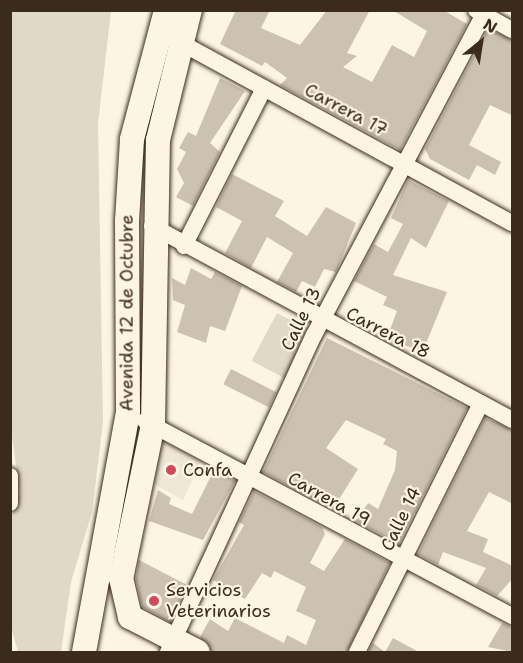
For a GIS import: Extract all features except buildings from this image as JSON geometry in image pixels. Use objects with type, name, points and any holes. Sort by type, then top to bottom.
[{"type":"main road","name":"Avenida 12 de Octubre","points":[[130,617],[121,579],[153,425],[152,226],[158,140],[190,10]]},
{"type":"main road","name":"Avenida 12 de Octubre","points":[[85,648],[128,412],[132,139],[163,21]]},
{"type":"main road","points":[[85,648],[106,623],[130,617],[171,646],[198,652]]},
{"type":"street","points":[[482,12],[513,30]]},
{"type":"street","name":"Calle 13","points":[[171,646],[322,321],[482,12]]},
{"type":"street","name":"Carrera 17","points":[[163,21],[181,43],[513,223]]},
{"type":"street","points":[[184,246],[264,88]]},
{"type":"street","name":"Carrera 18","points":[[152,226],[184,246],[322,321],[513,420]]},
{"type":"street","name":"Calle 14","points":[[357,652],[481,403]]},
{"type":"street","name":"Carrera 19","points":[[128,412],[402,561],[513,616]]},
{"type":"street","points":[[10,476],[10,503]]},
{"type":"shaded area","points":[[10,11],[111,11],[98,124],[103,422],[92,512],[71,582],[61,652],[18,652],[11,627],[11,519],[20,493],[10,422]]},
{"type":"shaded area","points":[[277,313],[313,332],[288,380],[252,361]]},
{"type":"shaded area","name":"Confa","points":[[153,436],[201,461],[183,500],[145,479]]},
{"type":"place","name":"Confa","points":[[171,470]]},
{"type":"place","name":"Servicios Veterinarios","points":[[154,601]]}]
